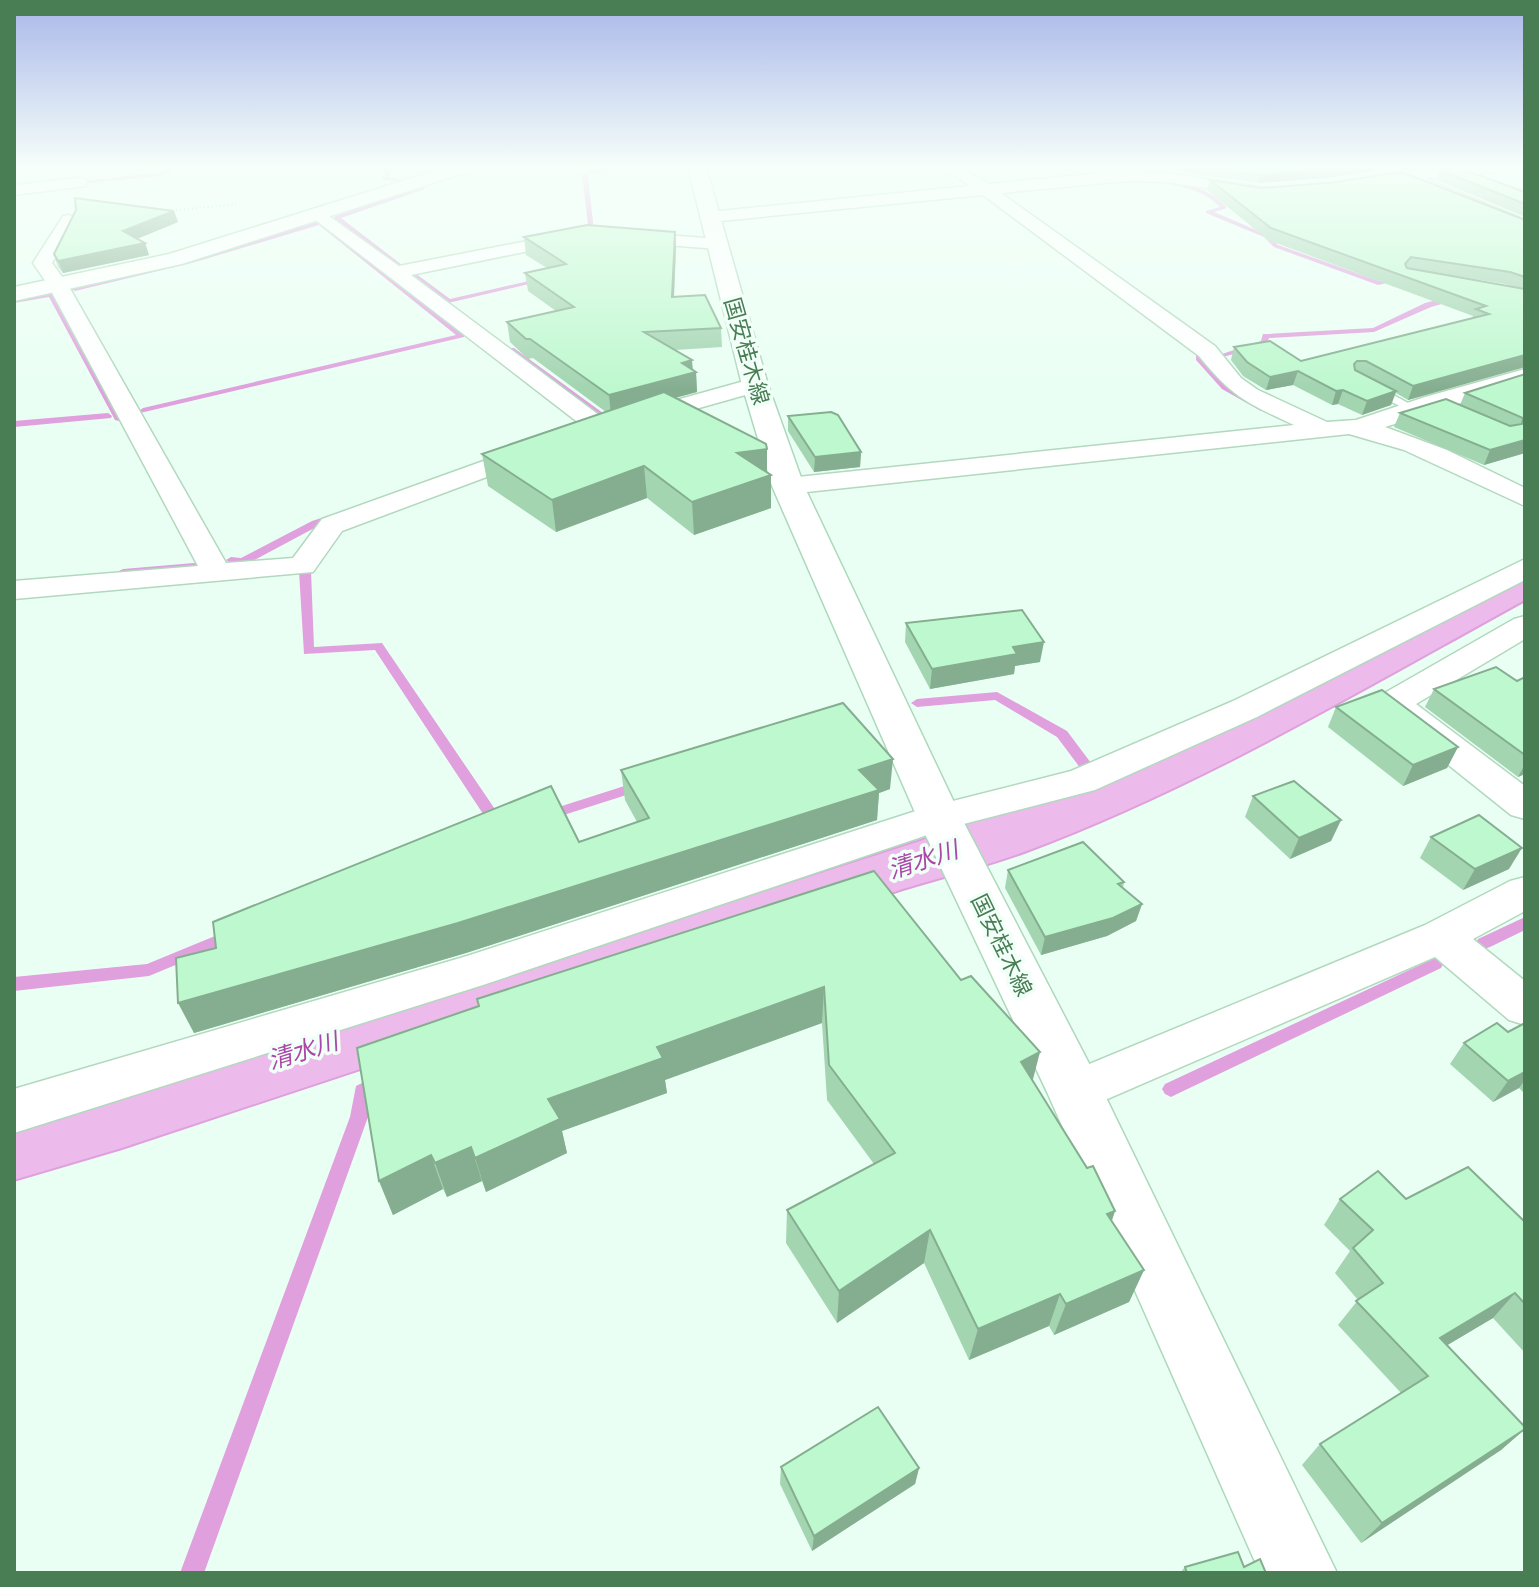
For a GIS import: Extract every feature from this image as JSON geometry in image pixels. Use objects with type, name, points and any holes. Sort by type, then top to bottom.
[{"type":"main road","points":[[14,294],[174,259],[232,241]]},
{"type":"main road","name":"国安桂木線","points":[[717,241],[755,385],[788,486],[950,839],[1075,1092],[1299,1573]]},
{"type":"street","points":[[56,241],[42,263],[58,285],[216,572]]},
{"type":"street","points":[[355,241],[397,272],[580,436]]},
{"type":"street","points":[[397,272],[553,241]]},
{"type":"street","points":[[1057,241],[1207,351],[1233,383],[1250,395],[1321,428]]},
{"type":"street","points":[[788,486],[1321,428],[1361,427],[1423,405],[1525,376]]},
{"type":"street","points":[[14,590],[302,566],[332,525],[580,436],[755,385]]},
{"type":"street","points":[[1361,427],[1408,444],[1525,498]]},
{"type":"street","points":[[14,1111],[467,973],[950,839],[1245,709],[1525,568]]},
{"type":"street","points":[[1525,626],[1393,703],[1525,806]]},
{"type":"street","points":[[1075,1092],[1440,937],[1525,892]]},
{"type":"street","points":[[1440,937],[1525,1007]]},
{"type":"lane","points":[[1356,379],[1423,405],[1458,413]]},
{"type":"water","name":"清水川","points":[[1525,574],[1525,601],[1280,736],[1092,826],[1011,857],[122,1149],[14,1181],[14,1124],[120,1098],[1002,811]]},
{"type":"building","points":[[60,241],[145,243],[58,261],[54,254]]},
{"type":"building","points":[[530,241],[675,241],[672,297],[705,295],[721,328],[644,332],[692,360],[682,363],[696,372],[609,395],[526,339],[507,322],[574,307],[525,273],[566,264]]},
{"type":"building","points":[[1307,241],[1525,241],[1525,277],[1411,257],[1405,264],[1407,268],[1525,289],[1525,355],[1413,386],[1366,361],[1357,361],[1355,370],[1396,391],[1367,401],[1343,390],[1336,391],[1298,371],[1270,377],[1247,362],[1234,347],[1270,341],[1301,361],[1489,314],[1476,309],[1486,306]]},
{"type":"building","points":[[1525,374],[1525,440],[1490,450],[1400,413],[1446,399],[1510,426],[1522,424],[1523,418],[1465,393]]},
{"type":"building","points":[[664,392],[766,444],[767,449],[737,453],[771,475],[692,502],[644,466],[552,500],[482,454]]},
{"type":"building","points":[[831,412],[838,415],[861,452],[815,457],[788,416]]},
{"type":"building","points":[[1022,610],[1044,642],[1013,647],[1017,654],[932,669],[906,623]]},
{"type":"building","points":[[1496,667],[1517,681],[1525,677],[1525,755],[1434,689]]},
{"type":"building","points":[[1382,690],[1458,747],[1413,765],[1336,707]]},
{"type":"building","points":[[843,703],[893,759],[859,770],[879,790],[458,923],[178,1003],[176,958],[216,948],[213,922],[551,786],[579,842],[649,818],[621,770]]},
{"type":"building","points":[[1294,781],[1341,820],[1299,838],[1253,796]]},
{"type":"building","points":[[1479,815],[1522,848],[1475,869],[1431,837]]},
{"type":"building","points":[[1083,842],[1124,882],[1118,884],[1142,904],[1113,918],[1045,937],[1008,870]]},
{"type":"building","points":[[874,871],[961,980],[971,976],[1040,1052],[1021,1062],[1087,1168],[1093,1166],[1115,1211],[1107,1214],[1144,1270],[1066,1304],[1060,1294],[978,1329],[930,1230],[839,1291],[787,1210],[895,1153],[829,1065],[824,987],[657,1047],[663,1058],[548,1099],[560,1119],[475,1158],[471,1147],[435,1163],[431,1155],[379,1181],[357,1048],[479,1006],[477,999]]},
{"type":"building","points":[[1497,1023],[1508,1032],[1525,1023],[1525,1072],[1508,1081],[1464,1043]]},
{"type":"building","points":[[1468,1167],[1525,1222],[1525,1304],[1515,1293],[1440,1338],[1525,1429],[1382,1523],[1320,1444],[1428,1376],[1356,1301],[1383,1283],[1353,1248],[1373,1230],[1340,1199],[1378,1171],[1406,1199]]},
{"type":"building","points":[[878,1407],[919,1468],[814,1536],[781,1467]]},
{"type":"building","points":[[1238,1552],[1244,1567],[1260,1559],[1266,1573],[1187,1573],[1185,1567]]},
{"type":"waterway","points":[[75,289],[193,261],[260,241]]},
{"type":"waterway","points":[[343,241],[461,335]]},
{"type":"waterway","points":[[367,241],[400,266]]},
{"type":"waterway","points":[[1271,241],[1276,246],[1378,283],[1401,279]]},
{"type":"waterway","points":[[412,275],[448,301]]},
{"type":"waterway","points":[[451,301],[542,280]]},
{"type":"waterway","points":[[14,301],[49,295]]},
{"type":"waterway","points":[[53,297],[120,420]]},
{"type":"waterway","points":[[1223,355],[1264,342],[1266,336],[1374,330],[1428,305],[1456,297]]},
{"type":"waterway","points":[[143,411],[460,336]]},
{"type":"waterway","points":[[511,350],[604,418]]},
{"type":"waterway","points":[[1199,358],[1225,387],[1264,409]]},
{"type":"waterway","points":[[14,424],[108,416]]},
{"type":"waterway","points":[[231,560],[243,562],[316,523],[337,516]]},
{"type":"waterway","points":[[123,572],[194,566]]},
{"type":"waterway","points":[[305,571],[308,651],[378,646],[498,825]]},
{"type":"waterway","points":[[917,703],[997,696],[1062,734],[1089,770]]},
{"type":"waterway","points":[[545,816],[640,786]]},
{"type":"waterway","points":[[1484,943],[1525,923]]},
{"type":"waterway","points":[[14,984],[149,970],[232,935]]},
{"type":"waterway","points":[[1171,1089],[1435,964]]},
{"type":"waterway","points":[[192,1573],[359,1117],[362,1091]]}]
